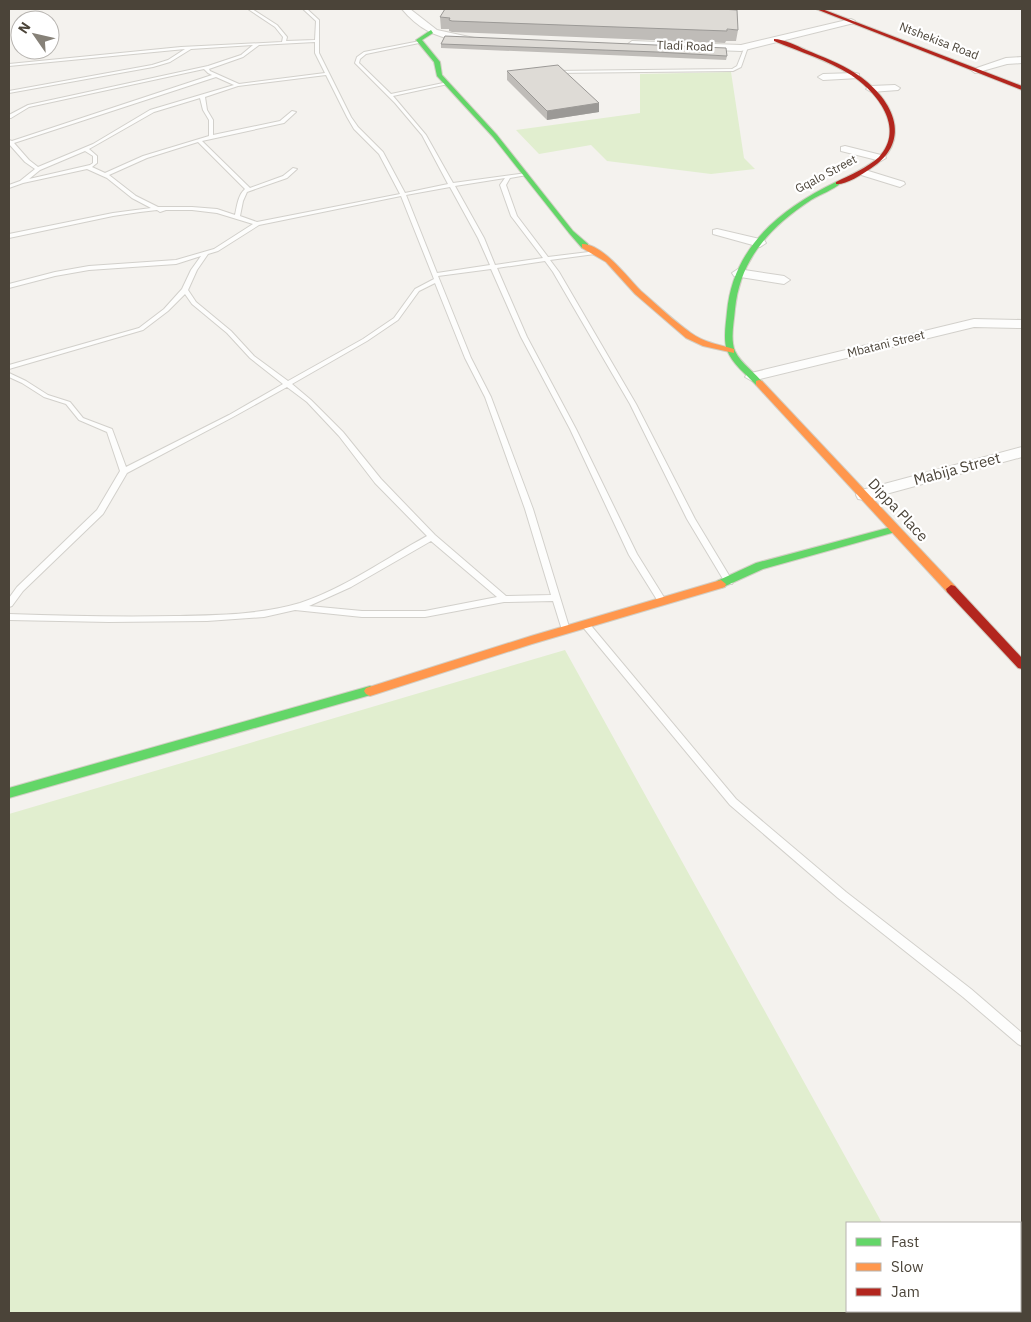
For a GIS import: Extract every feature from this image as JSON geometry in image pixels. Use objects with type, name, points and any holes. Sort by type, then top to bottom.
[{"type":"street","points":[[406,9],[431,32],[452,37],[477,38]]},
{"type":"street","name":"Ntshekisa Road","points":[[818,9],[1022,88]]},
{"type":"street","name":"Tladi Road","points":[[622,44],[746,47],[851,21]]},
{"type":"street","points":[[431,32],[421,36],[419,42],[437,62],[438,74],[495,136],[571,232],[595,252],[609,260],[638,292],[690,336],[706,344],[731,351],[752,377]]},
{"type":"street","name":"Gqalo Street","points":[[731,351],[729,342],[738,273],[760,243],[801,201],[862,172],[881,158],[892,144],[895,124],[886,107],[872,90],[856,76],[831,63],[776,40]]},
{"type":"street","points":[[975,70],[1006,61],[1022,60]]},
{"type":"street","points":[[823,78],[856,76]]},
{"type":"street","points":[[872,90],[895,88]]},
{"type":"street","points":[[845,149],[881,158]]},
{"type":"street","points":[[862,172],[900,184]]},
{"type":"street","points":[[717,232],[760,243]]},
{"type":"street","points":[[738,273],[784,280]]},
{"type":"street","name":"Mbatani Street","points":[[752,377],[974,323],[1022,324]]},
{"type":"street","name":"Dippa Place","points":[[752,377],[1019,658]]},
{"type":"street","name":"Mabija Street","points":[[864,495],[1022,452]]},
{"type":"street","points":[[9,793],[373,690],[662,600],[729,582],[760,566],[895,529]]},
{"type":"lane","points":[[250,9],[276,26],[285,37],[284,41]]},
{"type":"lane","points":[[305,9],[318,21],[320,26],[316,40],[317,53],[348,117],[356,128],[381,153],[403,194],[468,358],[488,397],[529,509],[566,630]]},
{"type":"lane","points":[[9,66],[190,48],[316,40]]},
{"type":"lane","points":[[419,42],[368,52],[358,58],[358,64],[390,95],[424,135],[494,265],[524,337],[573,429],[634,555],[662,600]]},
{"type":"lane","points":[[9,117],[31,106],[207,67],[242,56],[259,43]]},
{"type":"lane","points":[[547,72],[729,70],[739,67],[746,47]]},
{"type":"lane","points":[[9,92],[125,72],[169,61],[190,48]]},
{"type":"lane","points":[[169,61],[176,64]]},
{"type":"lane","points":[[183,67],[190,70]]},
{"type":"lane","points":[[207,67],[206,70],[238,85]]},
{"type":"lane","points":[[22,182],[38,169],[86,149],[144,114],[238,85],[328,74]]},
{"type":"lane","points":[[38,169],[27,161],[10,142],[216,75]]},
{"type":"lane","points":[[390,95],[446,83]]},
{"type":"lane","points":[[202,95],[211,120],[211,138]]},
{"type":"lane","points":[[106,175],[144,157],[199,140],[282,122],[294,112]]},
{"type":"lane","points":[[199,140],[248,189]]},
{"type":"lane","points":[[9,187],[22,182],[89,168],[94,165],[95,156],[86,149]]},
{"type":"lane","points":[[89,168],[106,175],[134,197],[160,210]]},
{"type":"lane","points":[[237,218],[241,196],[248,189],[285,177],[295,169]]},
{"type":"lane","points":[[9,286],[68,271],[112,266],[170,264],[205,254],[221,247],[257,224],[450,185],[525,174]]},
{"type":"lane","points":[[509,176],[503,185],[514,216],[548,259],[629,396],[692,519],[729,582]]},
{"type":"lane","points":[[9,236],[108,216],[160,210],[210,210],[257,224]]},
{"type":"lane","points":[[9,604],[20,589],[100,512],[124,472],[231,416],[383,329],[396,319],[417,290],[436,278],[494,265],[595,252]]},
{"type":"lane","points":[[9,367],[76,346],[136,331],[166,310],[185,290],[194,270],[205,254]]},
{"type":"lane","points":[[185,290],[194,303],[285,384],[309,401],[341,434],[378,481],[432,536],[504,599]]},
{"type":"lane","points":[[9,375],[46,396],[68,403],[81,418],[110,432],[124,472]]},
{"type":"lane","points":[[9,617],[101,620],[258,616],[294,608],[319,599],[359,580],[398,554],[432,536]]},
{"type":"lane","points":[[294,608],[362,614],[425,614],[504,599],[556,598]]},
{"type":"lane","points":[[586,624],[733,802],[842,895],[967,993],[1022,1040]]},
{"type":"green space","points":[[731,72],[744,158],[755,169],[711,174],[607,161],[591,145],[539,154],[516,130],[640,113],[640,74]]},
{"type":"green space","points":[[565,650],[881,1222],[846,1222],[846,1312],[931,1313],[9,1313],[9,814]]},
{"type":"building","points":[[445,9],[737,10],[738,30],[452,21],[449,20],[450,18],[440,17]]},
{"type":"building","points":[[445,36],[726,48],[727,56],[441,44]]},
{"type":"building","points":[[558,65],[599,103],[547,111],[507,71]]},
{"type":"traffic: fast","points":[[431,32],[419,40],[437,62],[439,75],[495,136],[571,232],[585,246]]},
{"type":"traffic: fast","points":[[759,383],[736,359],[729,343],[731,309],[738,275],[754,247],[766,233],[794,209],[838,183]]},
{"type":"traffic: fast","points":[[721,584],[760,566],[895,529]]},
{"type":"traffic: fast","points":[[9,793],[370,691]]},
{"type":"traffic: slow","points":[[585,246],[609,260],[638,292],[689,336],[706,344],[731,351]]},
{"type":"traffic: slow","points":[[759,383],[951,589]]},
{"type":"traffic: slow","points":[[370,691],[531,640],[721,584]]},
{"type":"traffic: jam","points":[[818,9],[1022,88]]},
{"type":"traffic: jam","points":[[776,40],[853,74],[873,90],[882,100],[888,112],[892,123],[893,135],[890,147],[871,166],[838,183]]},
{"type":"traffic: jam","points":[[951,589],[1022,665]]}]
